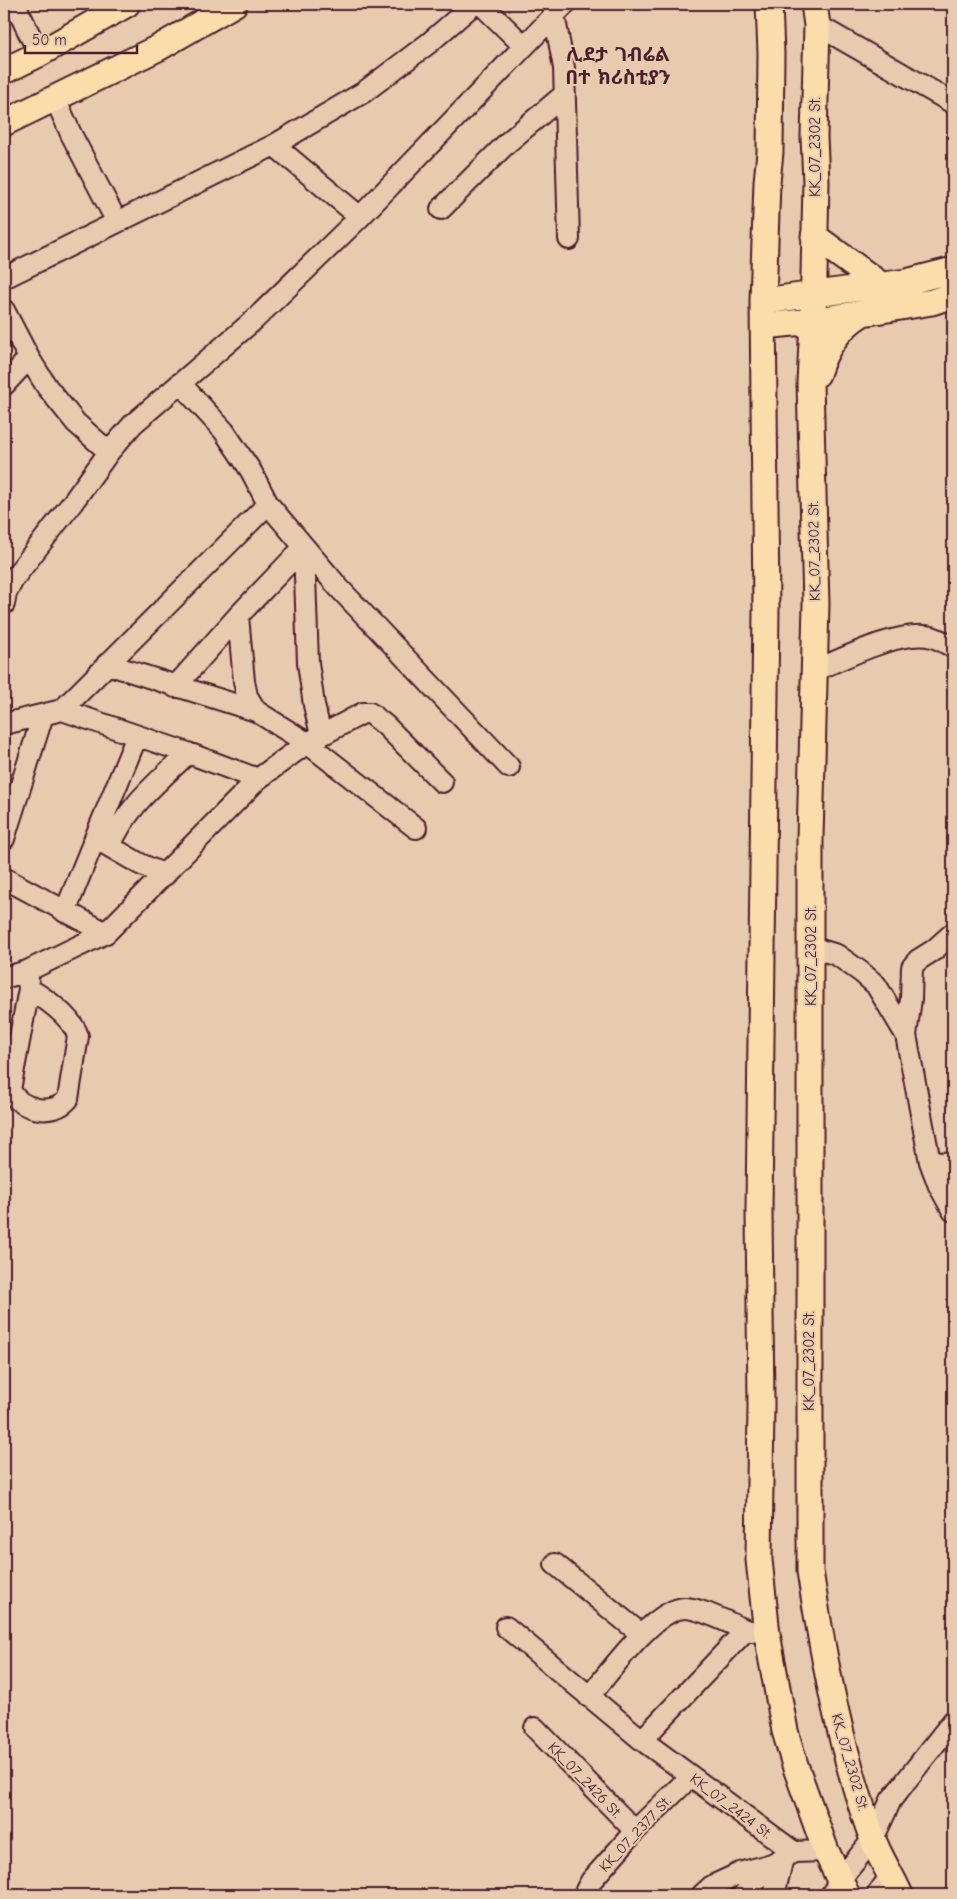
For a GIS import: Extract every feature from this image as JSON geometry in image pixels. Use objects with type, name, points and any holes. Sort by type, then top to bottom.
[{"type":"main road","points":[[4,71],[39,54],[127,4]]},
{"type":"main road","points":[[4,123],[160,47],[234,4]]},
{"type":"main road","points":[[769,4],[771,52],[770,152],[767,182],[764,301],[766,608],[759,1210],[761,1405],[756,1632],[795,1765],[839,1890]]},
{"type":"main road","name":"KK_07_2302 St.","points":[[816,14],[814,137],[816,182],[810,396],[816,604],[810,839],[810,1572],[837,1723],[873,1839],[896,1885]]},
{"type":"main road","points":[[814,236],[881,285]]},
{"type":"main road","points":[[764,301],[906,282],[953,270]]},
{"type":"main road","points":[[764,326],[813,321],[932,302],[953,295]]},
{"type":"main road","points":[[810,396],[822,359],[831,341],[843,326],[865,312]]},
{"type":"street","points":[[15,4],[39,54]]},
{"type":"street","points":[[4,278],[274,145],[364,92],[429,43],[474,4]]},
{"type":"street","points":[[481,4],[524,46]]},
{"type":"street","points":[[4,604],[6,593],[14,578],[109,452],[133,424],[254,320],[360,217],[560,9]]},
{"type":"street","points":[[560,9],[564,68],[569,239]]},
{"type":"street","points":[[816,14],[953,104]]},
{"type":"street","points":[[441,209],[507,143],[564,94]]},
{"type":"street","points":[[55,98],[71,134],[117,222]]},
{"type":"street","points":[[274,145],[360,217]]},
{"type":"street","points":[[4,310],[29,358],[47,387],[76,423],[109,452]]},
{"type":"street","points":[[4,385],[29,358]]},
{"type":"street","points":[[180,383],[224,431],[251,471],[268,504],[304,548],[366,619],[509,767]]},
{"type":"street","points":[[4,724],[52,712],[107,664],[268,504]]},
{"type":"street","points":[[175,687],[238,616],[304,548]]},
{"type":"street","points":[[304,548],[308,663],[314,704],[314,739]]},
{"type":"street","points":[[238,616],[244,681],[247,696],[256,711]]},
{"type":"street","points":[[814,670],[906,636],[932,637],[953,647]]},
{"type":"street","points":[[107,664],[256,711],[314,739],[416,828]]},
{"type":"street","points":[[52,712],[137,736],[258,779]]},
{"type":"street","points":[[4,839],[52,712]]},
{"type":"street","points":[[4,978],[28,980],[106,933],[165,876],[258,779],[314,739],[356,715],[370,713],[385,725],[442,782]]},
{"type":"street","points":[[64,912],[102,843],[137,736]]},
{"type":"street","points":[[102,843],[116,831],[131,809],[188,753]]},
{"type":"street","points":[[102,843],[165,876]]},
{"type":"street","points":[[4,878],[106,933]]},
{"type":"street","points":[[953,934],[934,950],[918,960],[912,967],[911,999],[906,1035],[930,1162],[939,1186],[953,1211]]},
{"type":"street","points":[[811,947],[836,955],[861,972],[876,986],[906,1035]]},
{"type":"street","points":[[28,980],[76,1029],[78,1036],[68,1099],[63,1106],[54,1110],[27,1106],[14,1098],[10,1090],[28,980]]},
{"type":"street","points":[[930,1162],[953,1163]]},
{"type":"street","points":[[555,1564],[641,1634]]},
{"type":"street","points":[[589,1697],[641,1634],[675,1609],[686,1608],[756,1632],[642,1740]]},
{"type":"street","name":"KK_07_2424 St.","points":[[506,1627],[642,1740],[691,1776],[783,1858]]},
{"type":"street","points":[[839,1890],[873,1839],[891,1800],[953,1721]]},
{"type":"street","name":"KK_07_2426 St.","points":[[535,1728],[635,1831]]},
{"type":"street","name":"KK_07_2377 St.","points":[[586,1895],[586,1890],[591,1881],[635,1831],[691,1776]]},
{"type":"street","points":[[702,1895],[712,1886],[740,1873],[783,1858],[826,1851]]},
{"type":"street","points":[[743,1895],[783,1858]]},
{"type":"street","points":[[774,1895],[783,1858]]},
{"type":"street","points":[[877,1895],[896,1885]]},
{"type":"district","name":"ሊደታ ገብሬል በተ ክሪስቲያን","points":[[618,66]]}]
